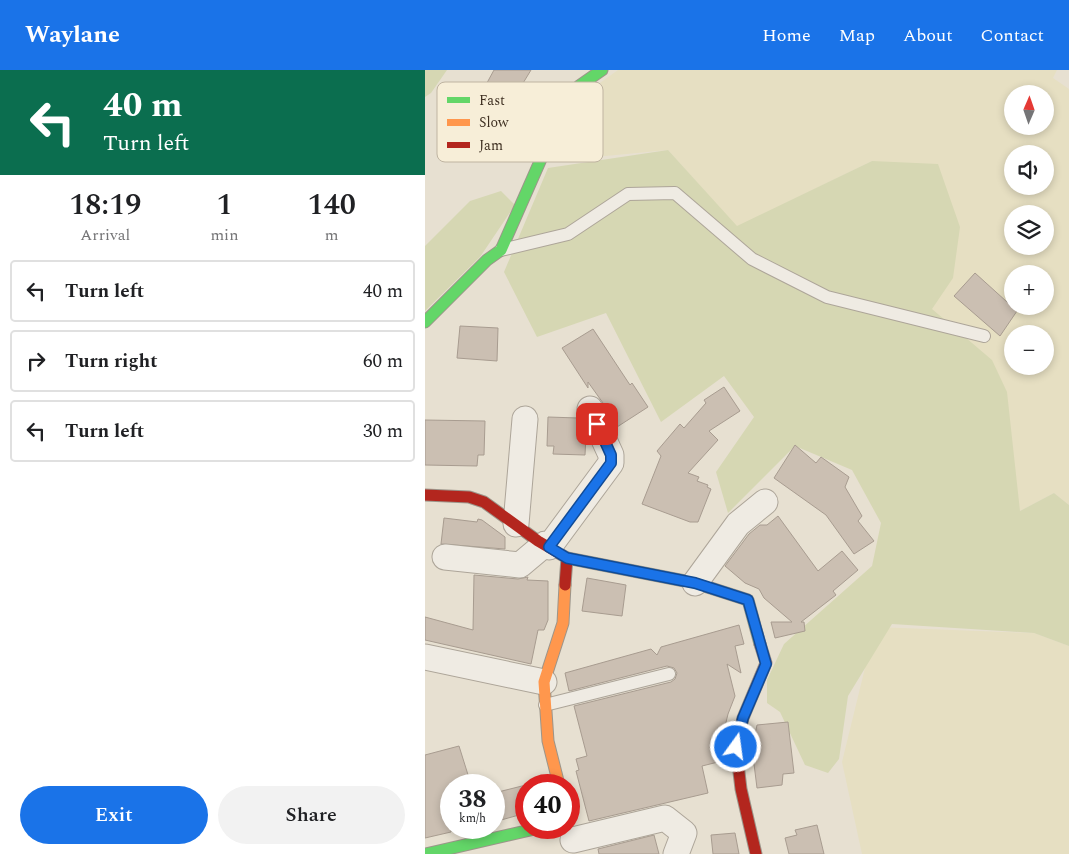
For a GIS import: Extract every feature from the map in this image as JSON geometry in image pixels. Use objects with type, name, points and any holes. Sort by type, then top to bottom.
[{"type":"street","points":[[584,82],[601,70]]},
{"type":"street","points":[[425,322],[487,260],[501,250],[540,162]]},
{"type":"street","points":[[445,557],[520,565],[554,550],[611,463],[611,455],[590,409]]},
{"type":"street","points":[[516,524],[525,419]]},
{"type":"street","points":[[425,495],[469,497],[484,502],[554,550],[695,583],[748,600],[766,664],[743,718],[736,747],[741,789],[757,854]]},
{"type":"street","points":[[695,583],[738,524],[765,502]]},
{"type":"street","points":[[554,550],[563,623],[545,694],[548,741],[556,774]]},
{"type":"street","points":[[425,657],[545,694]]},
{"type":"street","points":[[580,837],[665,818],[683,833],[676,854]]},
{"type":"street","points":[[426,854],[515,834]]},
{"type":"lane","points":[[501,250],[568,234],[628,194],[675,193],[752,259],[827,297],[984,336]]},
{"type":"lane","points":[[545,694],[669,674]]},
{"type":"shaded area","points":[[618,70],[1057,70],[1053,78],[1069,89],[1069,505],[1054,493],[1020,511],[931,309],[872,161],[737,227],[668,150],[603,156],[603,82],[601,82]]},
{"type":"shaded area","points":[[875,627],[1034,633],[1069,646],[1069,854],[862,854],[842,762]]},
{"type":"green space","points":[[425,70],[447,70],[431,93],[425,97]]},
{"type":"green space","points":[[668,150],[737,226],[872,161],[938,164],[960,227],[953,278],[932,309],[992,360],[1007,392],[1020,511],[1054,493],[1069,505],[1069,646],[1034,633],[892,624],[848,696],[839,759],[828,773],[805,765],[780,712],[767,703],[767,680],[784,644],[872,566],[881,523],[852,470],[795,446],[728,513],[716,472],[754,417],[724,376],[661,422],[606,313],[537,337],[504,272],[548,168],[588,162],[603,162],[603,160]]},
{"type":"green space","points":[[501,191],[515,205],[480,257],[425,311],[425,246],[470,201]]},
{"type":"building","points":[[494,70],[531,70],[524,82],[487,82]]},
{"type":"building","points":[[975,273],[1004,299],[1004,315],[1014,315],[1007,325],[1004,325],[1004,330],[1000,336],[954,296]]},
{"type":"building","points":[[460,326],[498,328],[497,361],[457,358]]},
{"type":"building","points":[[593,329],[630,385],[632,383],[648,407],[617,427],[603,403],[588,382],[588,388],[562,348]]},
{"type":"building","points":[[724,387],[740,411],[709,431],[718,440],[688,473],[699,477],[697,481],[708,485],[707,487],[711,489],[698,522],[690,522],[642,504],[661,456],[657,451],[680,424],[684,428],[706,403],[704,400]]},
{"type":"building","points":[[548,417],[578,418],[586,434],[585,455],[553,454],[554,446],[547,446]]},
{"type":"building","points":[[425,420],[485,421],[484,455],[478,455],[477,466],[425,465]]},
{"type":"building","points":[[795,445],[816,463],[821,457],[849,477],[845,487],[862,516],[858,521],[874,541],[854,554],[826,515],[774,478]]},
{"type":"building","points":[[778,516],[818,571],[842,551],[858,570],[833,591],[836,595],[801,622],[804,622],[805,631],[775,638],[771,622],[792,622],[764,598],[759,589],[745,583],[725,566],[749,534],[760,525],[767,525]]},
{"type":"building","points":[[444,518],[477,522],[478,519],[482,520],[505,537],[505,549],[441,544]]},
{"type":"building","points":[[474,575],[518,579],[528,577],[527,580],[548,581],[548,620],[544,630],[538,630],[531,664],[425,640],[425,617],[473,630]]},
{"type":"building","points":[[587,578],[626,585],[622,616],[582,611]]},
{"type":"building","points":[[739,625],[744,644],[735,646],[741,673],[727,664],[735,696],[728,714],[721,743],[722,761],[702,766],[708,793],[589,821],[580,786],[580,774],[577,774],[576,771],[579,770],[576,759],[587,756],[574,706],[671,682],[675,679],[677,673],[674,668],[667,666],[569,691],[565,673],[651,649],[657,655],[661,647]]},
{"type":"building","points":[[788,722],[794,773],[783,774],[782,785],[757,788],[752,748],[757,725]]},
{"type":"building","points":[[459,746],[468,774],[440,774],[440,835],[425,838],[425,755]]},
{"type":"building","points":[[515,788],[515,816],[505,819],[505,790]]},
{"type":"building","points":[[817,825],[824,854],[789,854],[785,838],[797,835],[795,830]]},
{"type":"building","points":[[735,833],[739,854],[713,854],[711,835]]},
{"type":"building","points":[[654,835],[659,854],[599,854],[598,849]]},
{"type":"traffic: fast","points":[[585,82],[602,70]]},
{"type":"traffic: fast","points":[[425,322],[487,260],[501,250],[540,162]]},
{"type":"traffic: fast","points":[[567,558],[695,583],[748,600],[760,644]]},
{"type":"traffic: fast","points":[[426,854],[515,834]]},
{"type":"traffic: slow","points":[[556,774],[548,741],[544,682],[563,623],[565,585]]},
{"type":"traffic: jam","points":[[425,495],[469,497],[484,502],[538,541],[567,558],[565,585]]},
{"type":"traffic: jam","points":[[756,854],[741,789],[736,747],[743,718],[766,663],[760,644]]},
{"type":"route","points":[[597,424],[611,455],[611,463],[549,547],[567,558],[695,583],[748,600],[766,664],[743,718],[736,747]]}]
